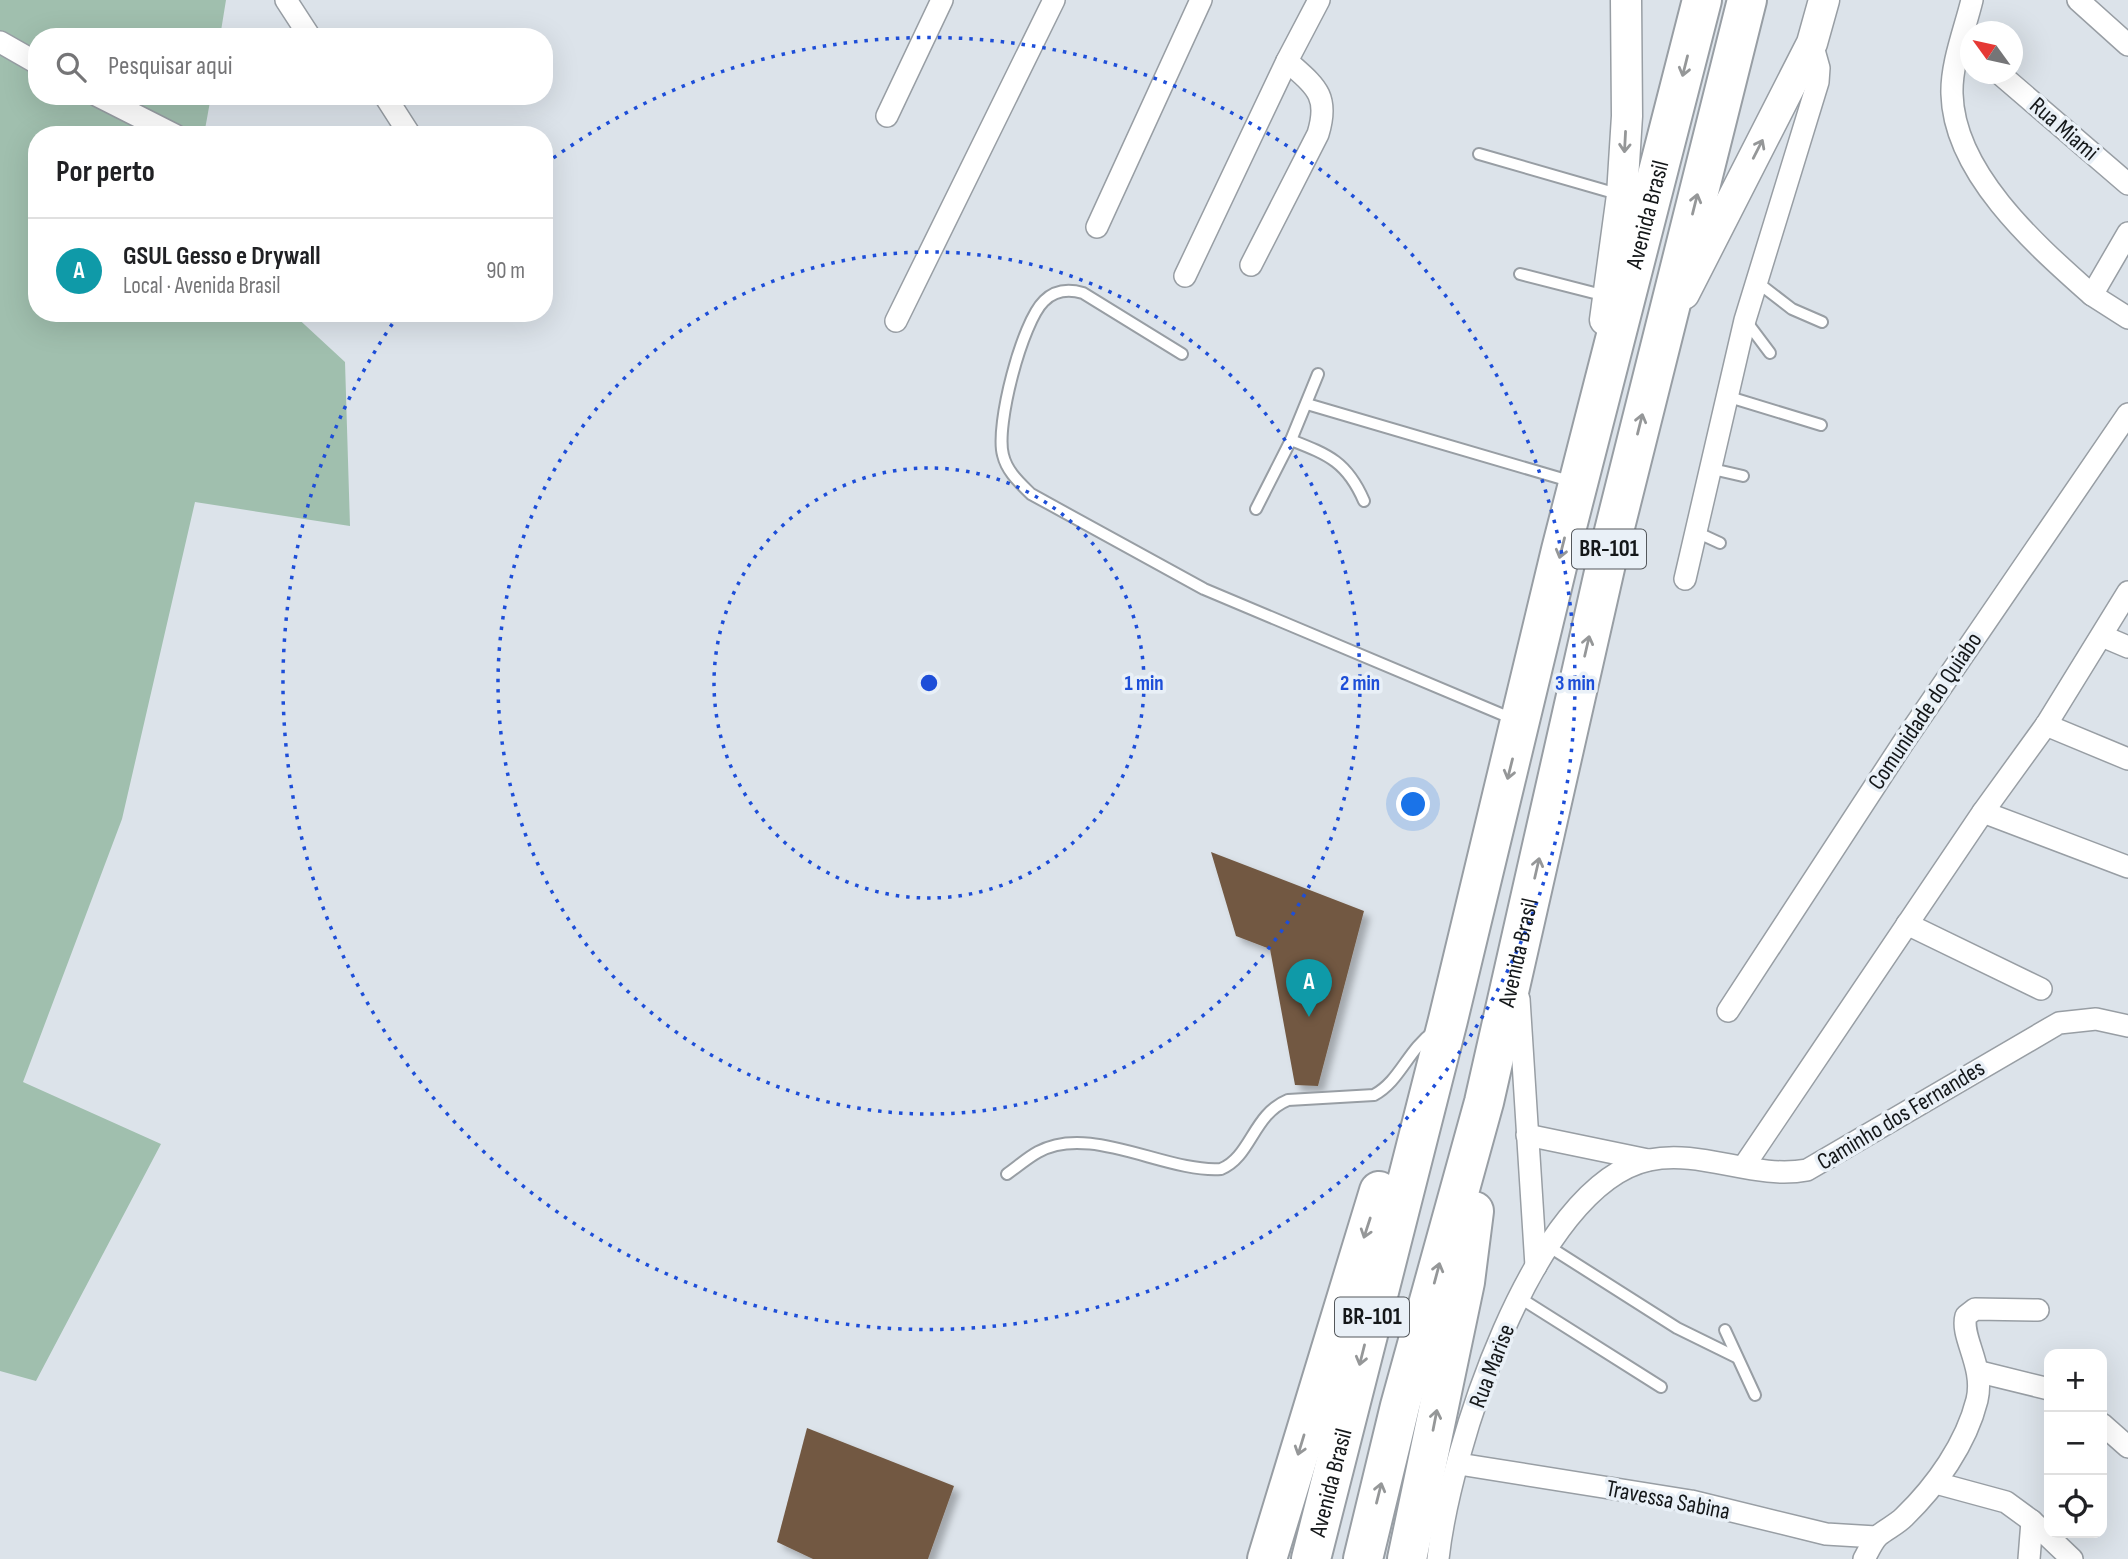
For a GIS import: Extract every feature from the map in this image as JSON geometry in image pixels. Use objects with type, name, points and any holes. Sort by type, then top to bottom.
[{"type":"highway","name":"Avenida Brasil","points":[[1311,1559],[1522,723],[1578,484],[1702,0]]},
{"type":"highway","name":"Avenida Brasil","points":[[1363,1559],[1400,1406],[1484,1101],[1607,559],[1746,0]]},
{"type":"highway","points":[[1267,1559],[1380,1190],[1432,1075]]},
{"type":"highway","points":[[1407,1559],[1472,1239],[1484,1101]]},
{"type":"street","points":[[286,0],[304,28]]},
{"type":"street","points":[[887,116],[942,0]]},
{"type":"street","points":[[896,321],[1054,0]]},
{"type":"street","points":[[1097,227],[1200,0]]},
{"type":"street","points":[[1185,276],[1287,61],[1319,0]]},
{"type":"street","name":"Avenida Brasil","points":[[1593,428],[1622,195],[1627,116],[1626,0]]},
{"type":"street","name":"Avenida Brasil","points":[[1660,341],[1812,43],[1824,0]]},
{"type":"street","points":[[1969,21],[1972,0]]},
{"type":"street","points":[[2078,0],[2128,45]]},
{"type":"street","points":[[0,41],[28,58]]},
{"type":"street","points":[[1685,579],[1708,468],[1745,320],[1818,82],[1819,68],[1812,43]]},
{"type":"street","points":[[1251,265],[1318,134],[1324,115],[1323,100],[1315,88],[1287,61]]},
{"type":"street","points":[[1960,64],[1952,90],[1957,124],[1968,150],[2026,237],[2092,295],[2119,313]]},
{"type":"street","name":"Rua Miami","points":[[2012,84],[2128,184]]},
{"type":"street","points":[[116,105],[157,126]]},
{"type":"street","points":[[391,105],[404,126]]},
{"type":"street","points":[[2092,295],[2128,233]]},
{"type":"street","name":"Comunidade do Quiabo","points":[[1728,1011],[1881,775],[2128,414]]},
{"type":"street","points":[[1744,1166],[1983,812],[2046,725],[2128,593]]},
{"type":"street","points":[[2102,636],[2128,647]]},
{"type":"street","points":[[2046,725],[2128,759]]},
{"type":"street","points":[[1983,812],[2128,867]]},
{"type":"street","points":[[1907,924],[2041,989]]},
{"type":"street","points":[[1517,960],[1536,1266]]},
{"type":"street","name":"Caminho dos Fernandes","points":[[1590,1193],[1615,1175],[1648,1160],[1684,1157],[1793,1173],[1807,1170],[2059,1023],[2096,1019],[2128,1026]]},
{"type":"street","points":[[1527,1135],[1648,1160]]},
{"type":"street","name":"Rua Marise","points":[[1438,1559],[1459,1464],[1484,1374],[1536,1266],[1548,1246],[1590,1193]]},
{"type":"street","points":[[1864,1559],[1876,1537],[1897,1525],[1936,1483],[1971,1418],[1978,1398],[1980,1372],[1964,1321],[1969,1312],[1975,1309],[2038,1310]]},
{"type":"street","points":[[1446,1367],[1484,1374]]},
{"type":"street","points":[[1980,1372],[2044,1388]]},
{"type":"street","points":[[2107,1428],[2128,1447]]},
{"type":"street","name":"Travessa Sabina","points":[[1459,1464],[1691,1501],[1826,1534],[1876,1537]]},
{"type":"street","points":[[1936,1483],[1994,1497],[2032,1521],[2072,1559]]},
{"type":"street","points":[[2028,1559],[2032,1521]]},
{"type":"lane","points":[[1479,154],[1622,195]]},
{"type":"lane","points":[[1520,274],[1608,296]]},
{"type":"lane","points":[[1756,282],[1784,304],[1822,322]]},
{"type":"lane","points":[[1182,354],[1083,293],[1071,290],[1057,292],[1045,299],[1037,308],[1018,356],[1005,405],[1001,436],[1003,456],[1011,473],[1031,494],[1204,589],[1354,655],[1522,723]]},
{"type":"lane","points":[[1745,320],[1770,353]]},
{"type":"lane","points":[[1256,509],[1291,440],[1318,374]]},
{"type":"lane","points":[[1726,396],[1821,425]]},
{"type":"lane","points":[[1307,404],[1578,484]]},
{"type":"lane","points":[[1291,440],[1339,463],[1354,478],[1364,501]]},
{"type":"lane","points":[[1708,468],[1743,476]]},
{"type":"lane","points":[[1694,531],[1720,543]]},
{"type":"lane","points":[[1007,1174],[1039,1151],[1078,1143],[1116,1149],[1184,1166],[1221,1169],[1238,1156],[1258,1123],[1276,1105],[1288,1100],[1374,1095],[1396,1077],[1414,1048],[1448,1020]]},
{"type":"lane","points":[[1548,1246],[1677,1328],[1736,1357]]},
{"type":"lane","points":[[1520,1297],[1661,1387]]},
{"type":"lane","points":[[1725,1330],[1755,1395]]},
{"type":"green space","points":[[0,0],[226,0],[221,28],[28,28],[28,105],[209,105],[206,126],[28,126],[28,322],[302,322],[345,362],[350,526],[195,502],[122,819],[23,1082],[161,1144],[36,1381],[0,1371]]},
{"type":"building","points":[[1211,852],[1364,911],[1318,1086],[1295,1085],[1270,949],[1236,936]]},
{"type":"building","points":[[807,1428],[954,1486],[928,1559],[813,1559],[777,1542]]},
{"type":"place","name":"GSUL Gesso e Drywall","points":[[1309,1017]]}]
